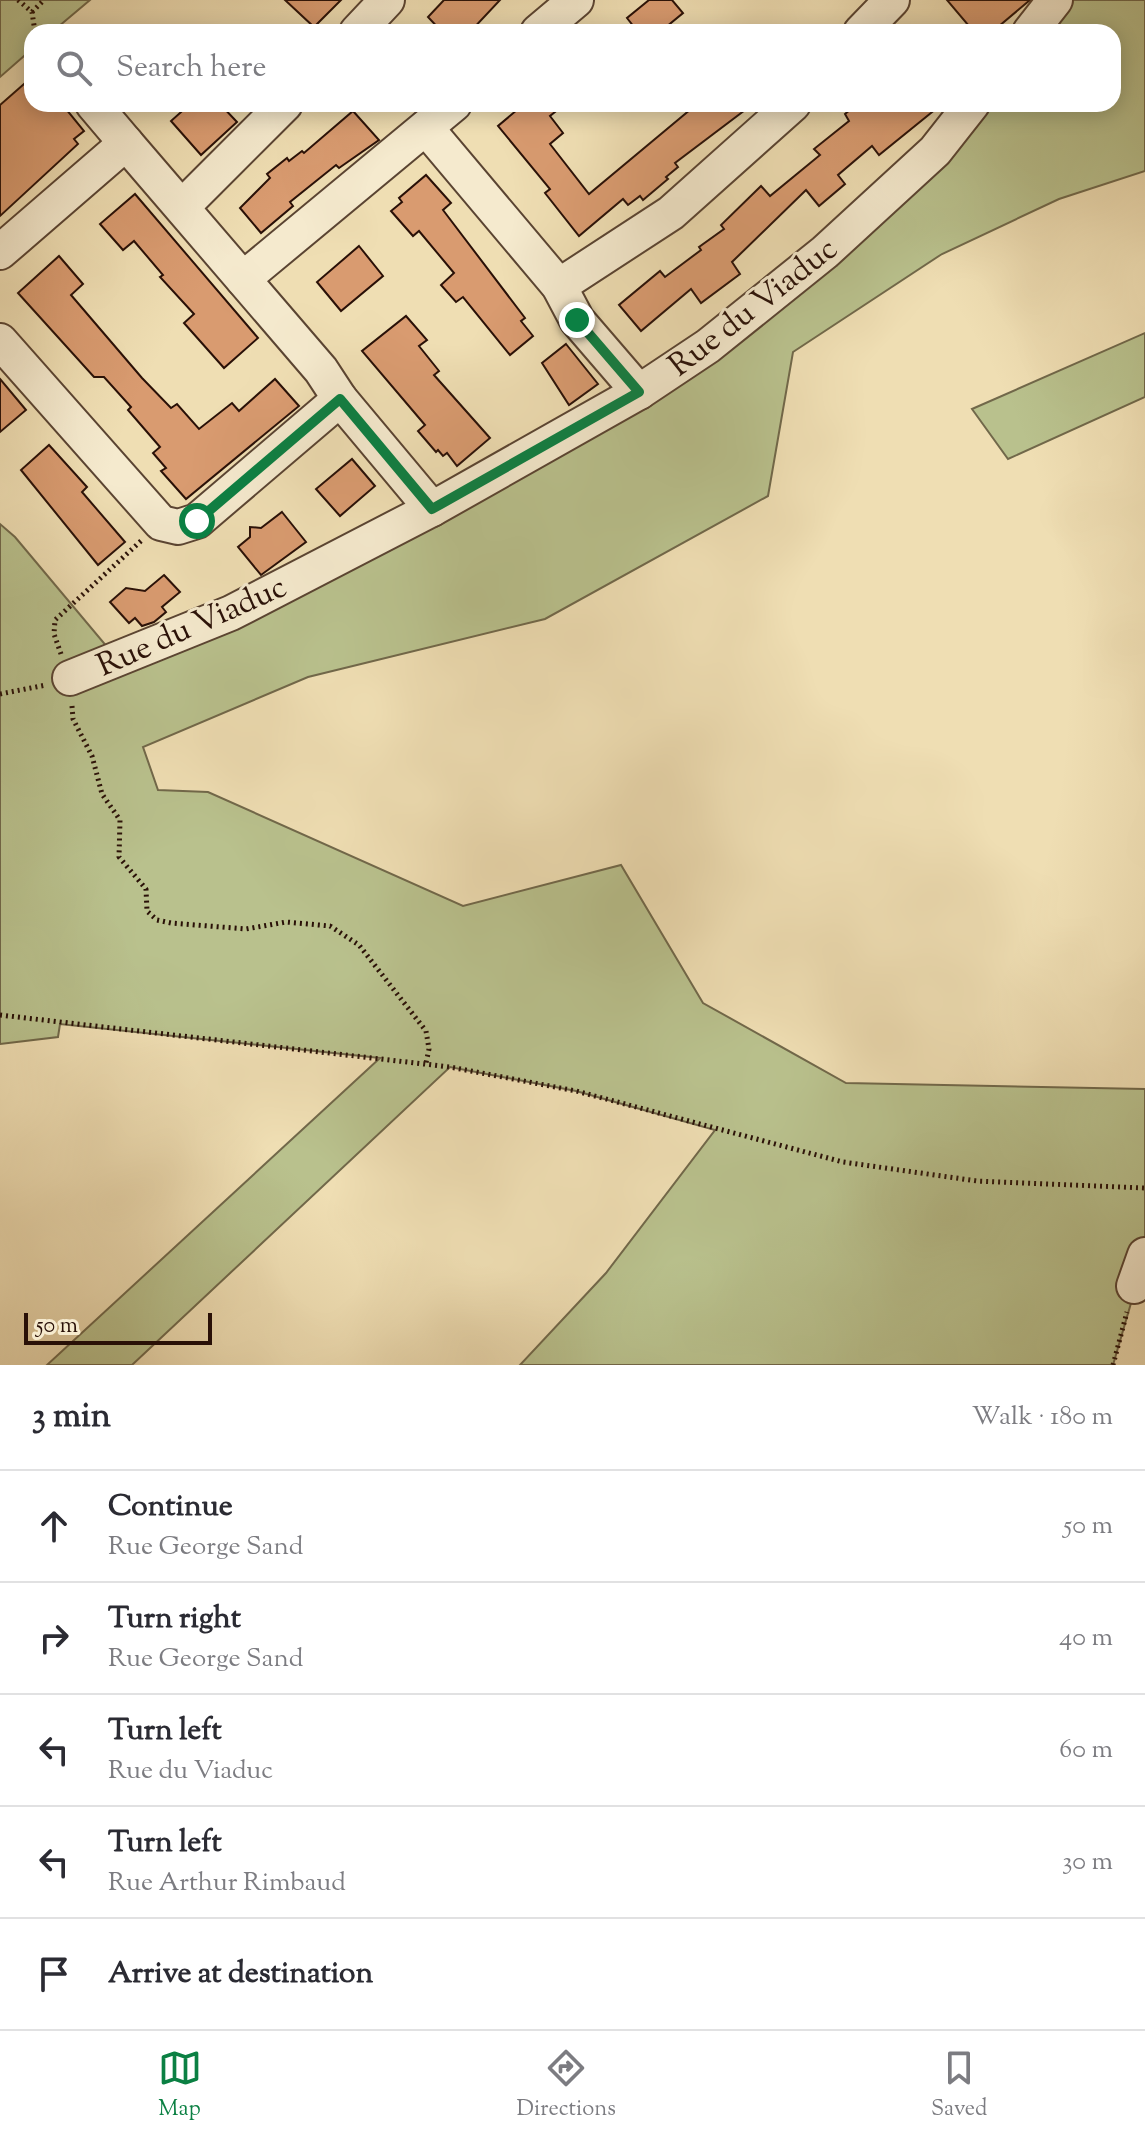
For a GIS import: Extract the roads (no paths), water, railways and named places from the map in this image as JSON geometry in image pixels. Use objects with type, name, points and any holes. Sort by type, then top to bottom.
[{"type":"street","points":[[364,24],[387,0]]},
{"type":"street","points":[[548,24],[576,0]]},
{"type":"street","points":[[869,24],[892,0]]},
{"type":"street","points":[[1036,24],[1055,0]]},
{"type":"street","points":[[100,112],[321,370],[340,399],[432,509]]},
{"type":"street","points":[[182,207],[277,112]]},
{"type":"street","points":[[243,279],[445,112]]},
{"type":"street","points":[[559,286],[671,213],[784,112]]},
{"type":"street","name":"Rue du Viaduc","points":[[70,678],[231,613],[432,509],[639,392],[708,346],[825,252],[935,151],[966,112]]},
{"type":"street","points":[[426,128],[559,286],[577,320],[639,392]]},
{"type":"street","points":[[0,252],[126,143]]},
{"type":"street","points":[[0,341],[161,523],[178,527],[197,521],[340,399]]}]
